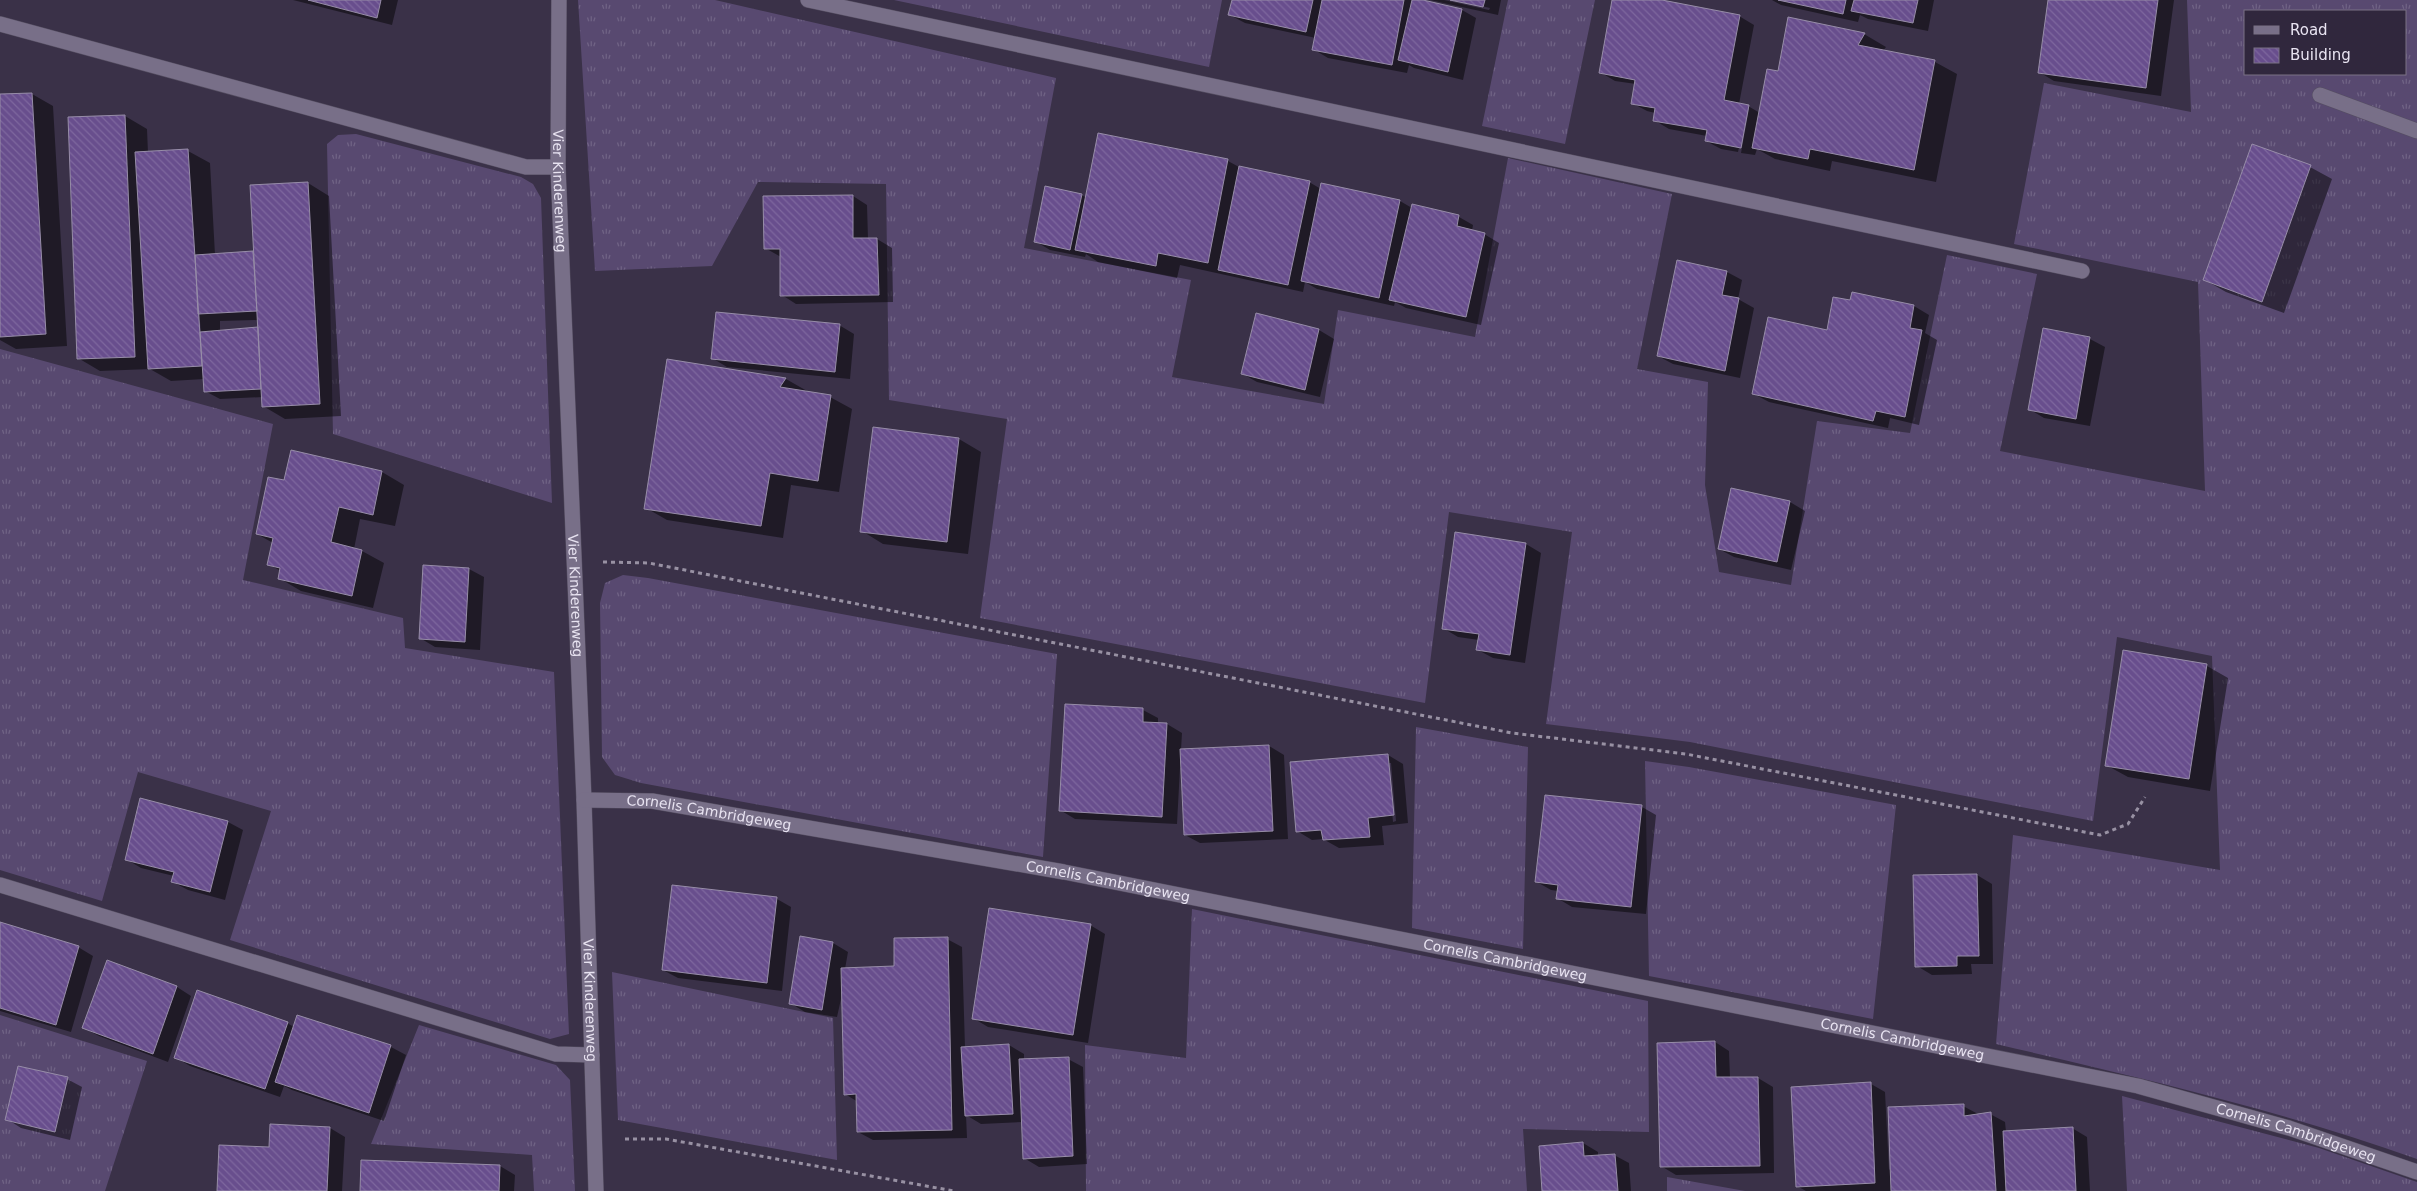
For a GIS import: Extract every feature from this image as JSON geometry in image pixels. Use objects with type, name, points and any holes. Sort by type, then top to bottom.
[{"type":"street","name":"Vier Kinderenweg","points":[[559,0],[558,167],[584,800],[596,1191]]},
{"type":"street","points":[[808,0],[2082,271]]},
{"type":"street","points":[[0,24],[526,167],[558,167]]},
{"type":"street","points":[[2320,95],[2417,130]]},
{"type":"street","name":"Cornelis Cambridgeweg","points":[[584,800],[652,800],[1064,872],[2138,1086],[2289,1128],[2417,1172]]},
{"type":"street","points":[[0,885],[556,1054],[592,1055]]},
{"type":"path","points":[[574,561],[649,562],[1512,733],[1686,754],[2100,835],[2128,824],[2145,797]]},
{"type":"path","points":[[595,1140],[666,1139],[954,1191]]},
{"type":"green space","points":[[578,0],[715,0],[1056,78],[1024,248],[1191,280],[1172,377],[1324,404],[1338,310],[1475,337],[1508,158],[1672,194],[1637,369],[1708,382],[1705,485],[1719,572],[1791,585],[1817,421],[1910,433],[1947,255],[2037,274],[2000,451],[2205,491],[2198,282],[2014,244],[2044,83],[2191,112],[2187,0],[2417,0],[2417,1159],[2365,1141],[2261,1110],[2155,1082],[1996,1044],[2013,835],[2220,870],[2212,656],[2117,637],[2093,821],[1690,742],[1546,724],[1572,532],[1449,512],[1425,703],[980,618],[1007,419],[889,400],[886,184],[758,182],[712,266],[595,271]]},
{"type":"green space","points":[[894,0],[1222,0],[1209,67]]},
{"type":"green space","points":[[1508,0],[1595,0],[1565,144],[1482,126]]},
{"type":"green space","points":[[356,134],[521,177],[533,184],[541,198],[552,503],[333,434],[327,144],[338,135]]},
{"type":"green space","points":[[0,349],[273,424],[243,580],[403,618],[405,648],[554,672],[569,1034],[550,1039],[230,940],[271,811],[138,772],[102,901],[0,870]]},
{"type":"green space","points":[[623,575],[648,578],[1057,654],[1043,857],[641,783],[615,775],[602,757],[600,603],[605,583]]},
{"type":"green space","points":[[1416,727],[1528,747],[1523,949],[1412,928]]},
{"type":"green space","points":[[1645,761],[1689,767],[1896,805],[1873,1019],[1649,976]]},
{"type":"green space","points":[[1192,909],[1648,1001],[1649,1132],[1523,1129],[1527,1191],[1086,1191],[1085,1045],[1186,1058]]},
{"type":"green space","points":[[612,972],[833,1018],[837,1160],[618,1120]]},
{"type":"green space","points":[[0,1015],[147,1061],[105,1191],[0,1191]]},
{"type":"green space","points":[[419,1025],[556,1065],[570,1080],[575,1191],[534,1191],[532,1155],[371,1144]]},
{"type":"green space","points":[[2122,1096],[2319,1148],[2417,1182],[2417,1191],[2127,1191]]},
{"type":"green space","points":[[1667,1177],[1745,1191],[1667,1191]]},
{"type":"building","points":[[308,0],[381,0],[377,18]]},
{"type":"building","points":[[1232,0],[1313,0],[1306,32],[1228,15]]},
{"type":"building","points":[[1322,0],[1404,0],[1392,65],[1312,50]]},
{"type":"building","points":[[1412,0],[1423,0],[1462,9],[1448,72],[1398,60]]},
{"type":"building","points":[[1450,0],[1485,0],[1483,7]]},
{"type":"building","points":[[1612,0],[1662,0],[1740,15],[1724,100],[1749,105],[1741,148],[1705,141],[1707,130],[1653,121],[1655,108],[1631,104],[1635,80],[1599,73]]},
{"type":"building","points":[[1778,0],[1846,0],[1843,14]]},
{"type":"building","points":[[1854,0],[1918,0],[1913,23],[1851,11]]},
{"type":"building","points":[[2048,0],[2158,0],[2146,88],[2038,73]]},
{"type":"building","points":[[1788,17],[1865,33],[1858,45],[1935,60],[1914,170],[1810,149],[1808,159],[1752,148],[1767,69],[1778,71]]},
{"type":"building","points":[[32,93],[46,334],[0,337],[0,94]]},
{"type":"building","points":[[125,115],[135,357],[77,359],[68,117]]},
{"type":"building","points":[[1098,133],[1228,159],[1208,263],[1158,253],[1156,266],[1075,250]]},
{"type":"building","points":[[2252,144],[2311,165],[2262,302],[2203,280]]},
{"type":"building","points":[[188,149],[202,366],[148,369],[135,152]]},
{"type":"building","points":[[1239,166],[1310,181],[1288,285],[1218,270]]},
{"type":"building","points":[[308,182],[320,404],[262,407],[250,185]]},
{"type":"building","points":[[1321,183],[1400,200],[1379,298],[1301,281]]},
{"type":"building","points":[[1045,186],[1082,194],[1070,250],[1034,242]]},
{"type":"building","points":[[853,195],[853,238],[877,238],[879,295],[780,296],[780,249],[764,249],[763,196]]},
{"type":"building","points":[[1412,204],[1459,215],[1457,226],[1485,233],[1466,317],[1389,300]]},
{"type":"building","points":[[253,251],[257,311],[198,314],[195,255]]},
{"type":"building","points":[[1677,260],[1727,271],[1722,295],[1739,298],[1725,371],[1657,356]]},
{"type":"building","points":[[1852,292],[1914,305],[1910,328],[1922,330],[1905,417],[1876,411],[1873,421],[1752,394],[1768,317],[1827,330],[1833,297],[1850,300]]},
{"type":"building","points":[[716,312],[840,324],[835,372],[711,359]]},
{"type":"building","points":[[1256,313],[1319,329],[1305,390],[1241,374]]},
{"type":"building","points":[[258,327],[261,389],[204,392],[200,332]]},
{"type":"building","points":[[2043,328],[2090,337],[2076,419],[2028,410]]},
{"type":"building","points":[[667,359],[786,378],[780,387],[831,395],[818,481],[770,473],[761,526],[644,509]]},
{"type":"building","points":[[873,427],[959,438],[947,542],[860,532]]},
{"type":"building","points":[[291,450],[382,471],[373,515],[339,507],[331,542],[362,550],[352,596],[278,579],[280,568],[267,565],[273,538],[256,534],[268,477],[284,480]]},
{"type":"building","points":[[1731,488],[1790,501],[1777,562],[1718,549]]},
{"type":"building","points":[[1455,532],[1526,543],[1510,655],[1476,650],[1479,634],[1442,629]]},
{"type":"building","points":[[423,565],[469,568],[465,642],[419,639]]},
{"type":"building","points":[[2123,650],[2207,664],[2189,779],[2105,766]]},
{"type":"building","points":[[1065,704],[1143,708],[1143,722],[1167,723],[1162,817],[1059,811]]},
{"type":"building","points":[[1269,745],[1273,831],[1184,835],[1180,749]]},
{"type":"building","points":[[1388,754],[1394,815],[1368,818],[1370,837],[1323,840],[1321,830],[1296,832],[1290,762]]},
{"type":"building","points":[[1545,795],[1642,805],[1631,907],[1556,899],[1558,885],[1535,882]]},
{"type":"building","points":[[140,798],[228,821],[210,892],[171,882],[174,872],[125,860]]},
{"type":"building","points":[[1977,874],[1979,956],[1957,956],[1957,966],[1915,967],[1913,875]]},
{"type":"building","points":[[672,885],[777,897],[767,983],[662,970]]},
{"type":"building","points":[[989,908],[1091,924],[1073,1035],[972,1019]]},
{"type":"building","points":[[0,922],[79,946],[56,1025],[0,1008]]},
{"type":"building","points":[[800,936],[833,942],[822,1010],[789,1004]]},
{"type":"building","points":[[948,937],[952,1130],[857,1132],[856,1094],[844,1095],[841,968],[894,966],[894,938]]},
{"type":"building","points":[[107,960],[177,986],[153,1054],[82,1028]]},
{"type":"building","points":[[197,990],[288,1022],[265,1089],[174,1058]]},
{"type":"building","points":[[297,1015],[391,1045],[369,1113],[275,1082]]},
{"type":"building","points":[[1715,1041],[1716,1077],[1758,1077],[1760,1166],[1660,1167],[1657,1043]]},
{"type":"building","points":[[1009,1044],[1013,1114],[965,1116],[961,1047]]},
{"type":"building","points":[[1069,1057],[1073,1156],[1023,1159],[1019,1059]]},
{"type":"building","points":[[18,1066],[68,1077],[55,1132],[5,1120]]},
{"type":"building","points":[[1871,1082],[1875,1183],[1796,1187],[1791,1087]]},
{"type":"building","points":[[1964,1104],[1964,1116],[1991,1112],[1996,1191],[1891,1191],[1888,1107]]},
{"type":"building","points":[[270,1124],[330,1127],[327,1191],[217,1191],[219,1145],[269,1147]]},
{"type":"building","points":[[2073,1127],[2076,1191],[2006,1191],[2003,1131]]},
{"type":"building","points":[[1583,1142],[1584,1156],[1615,1154],[1618,1191],[1542,1191],[1539,1146]]},
{"type":"building","points":[[361,1160],[500,1165],[499,1191],[360,1191]]}]
